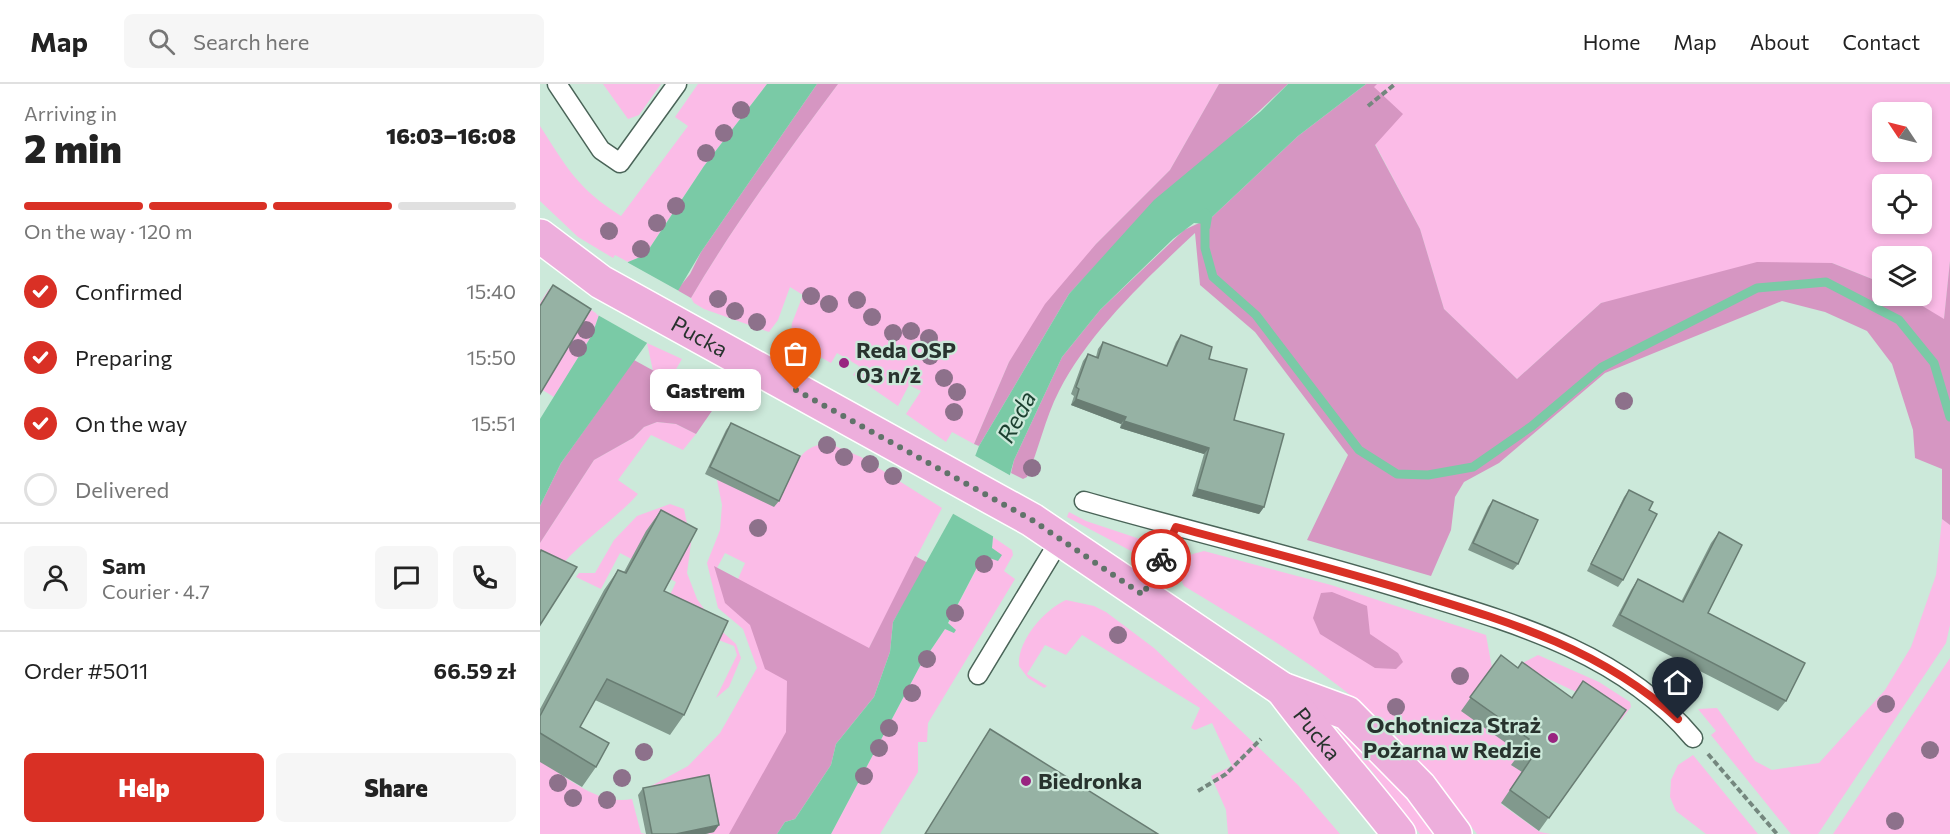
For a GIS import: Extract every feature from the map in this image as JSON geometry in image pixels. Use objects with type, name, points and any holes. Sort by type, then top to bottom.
[{"type":"main road","name":"Pucka","points":[[543,245],[601,282],[1061,538],[1282,689],[1347,713],[1413,779],[1455,834]]},
{"type":"main road","name":"Pucka","points":[[1282,689],[1320,740],[1363,788],[1399,834]]},
{"type":"lane","points":[[557,84],[601,150],[620,163],[677,84]]},
{"type":"lane","points":[[1084,501],[1349,572],[1540,633],[1612,668],[1652,695],[1694,738]]},
{"type":"lane","points":[[1143,595],[1176,527]]},
{"type":"lane","points":[[978,675],[1061,538]]},
{"type":"path","points":[[1368,106],[1395,84]]},
{"type":"path","points":[[1694,738],[1777,834]]},
{"type":"path","points":[[1198,791],[1226,774],[1261,739]]},
{"type":"shaded area","points":[[603,84],[661,84],[639,115],[628,119]]},
{"type":"shaded area","points":[[698,84],[767,84],[704,166],[645,255],[628,262],[615,255],[613,258],[578,237],[540,201],[540,126],[566,166],[583,186],[621,216],[688,126],[675,117]]},
{"type":"shaded area","points":[[817,84],[838,84],[743,216],[691,298],[677,290],[690,274],[701,252]]},
{"type":"shaded area","points":[[838,84],[1219,84],[1170,170],[1096,244],[1009,362],[974,444],[952,432],[946,442],[906,414],[921,391],[909,385],[898,406],[853,375],[859,366],[837,353],[831,363],[790,340],[792,323],[803,295],[790,287],[778,320],[769,332],[704,309],[694,303],[691,298],[743,216]]},
{"type":"shaded area","points":[[1219,84],[1288,84],[1108,252],[1069,294],[979,446],[974,444],[1009,362],[1045,304],[1096,244],[1170,170]]},
{"type":"shaded area","points":[[1366,84],[1377,84],[1374,87],[1403,114],[1375,145],[1420,229],[1444,309],[1517,379],[1601,303],[1757,262],[1832,263],[1872,279],[1872,306],[1923,306],[1944,319],[1950,261],[1950,525],[1942,519],[1942,469],[1915,458],[1913,430],[1892,364],[1867,331],[1825,312],[1782,301],[1605,373],[1499,463],[1464,482],[1455,497],[1451,530],[1431,576],[1307,540],[1348,455],[1255,332],[1200,285],[1195,233],[1120,307],[1086,348],[1071,369],[1054,401],[1027,477],[1023,479],[1011,473],[1014,460],[1062,357],[1100,310],[1184,230],[1212,217],[1298,136]]},
{"type":"shaded area","points":[[1377,84],[1950,84],[1950,261],[1944,320],[1922,306],[1932,306],[1932,246],[1872,246],[1872,279],[1832,263],[1601,303],[1517,379],[1444,309],[1420,229],[1375,144],[1374,86]]},
{"type":"shaded area","points":[[549,289],[558,289],[599,315],[592,335],[554,397],[541,389],[540,303]]},
{"type":"shaded area","points":[[647,343],[682,359],[672,376],[718,399],[716,405],[653,371]]},
{"type":"shaded area","points":[[634,360],[716,405],[696,434],[676,424],[657,422],[644,427],[633,438],[594,460],[540,543],[540,506],[561,463]]},
{"type":"shaded area","points":[[657,422],[676,424],[696,434],[683,450],[651,435],[618,480],[638,494],[575,551],[556,572],[540,564],[540,543],[594,460],[633,438],[644,427]]},
{"type":"shaded area","points":[[828,443],[861,457],[942,508],[869,648],[766,834],[705,834],[714,832],[642,791],[688,766],[720,733],[757,668],[743,629],[718,608],[707,563],[720,530],[722,505],[717,480],[796,463],[809,449]],"holes":[[[725,553],[745,563],[738,579],[717,568]]]},
{"type":"shaded area","points":[[670,504],[684,509],[691,543],[687,573],[697,599],[716,626],[736,644],[741,658],[729,687],[716,698],[737,655],[734,646],[660,617],[676,582],[620,553],[601,589],[576,577],[579,573],[595,573],[614,540],[637,516]]},
{"type":"shaded area","points":[[1069,512],[1086,521],[1140,539],[1143,546],[1137,554],[1067,517]]},
{"type":"shaded area","points":[[1942,519],[1950,525],[1950,625],[1946,643],[1818,834],[1791,834],[1711,735],[1716,731],[1698,709],[1717,708],[1755,761],[1772,770],[1819,763],[1885,690],[1911,647],[1936,575]]},
{"type":"shaded area","points":[[993,537],[1012,550],[1013,555],[1004,571],[1015,579],[928,723],[927,742],[918,742],[918,772],[880,834],[831,834],[920,666],[945,629],[954,633],[948,624],[983,556],[1001,555],[992,548]]},
{"type":"shaded area","points":[[1204,551],[1331,585],[1486,635],[1492,668],[1524,774],[1501,804],[1540,832],[1551,834],[1477,834],[1418,760],[1357,700],[1285,648],[1184,586],[1178,574],[1180,563],[1189,555]]},
{"type":"shaded area","points":[[915,556],[928,563],[893,622],[890,652],[874,697],[836,744],[831,765],[795,819],[785,822],[777,834],[729,834],[786,732],[787,681],[765,669],[750,625],[725,603],[714,566],[869,648]]},
{"type":"shaded area","points":[[1332,592],[1367,606],[1370,634],[1398,653],[1403,662],[1396,669],[1375,668],[1320,634],[1313,618],[1321,593]]},
{"type":"shaded area","points":[[1066,600],[1094,606],[1106,612],[1154,648],[1298,785],[1340,834],[1228,834],[1226,810],[1211,776],[1232,766],[1212,723],[1195,730],[1191,728],[1200,708],[1082,635],[1066,655],[1045,645],[1027,674],[1047,686],[1044,688],[1028,678],[1019,666],[1022,647],[1033,627],[1049,611]]},
{"type":"shaded area","points":[[1538,655],[1599,682],[1630,702],[1631,707],[1621,720],[1574,691],[1519,665]]},
{"type":"shaded area","points":[[1950,658],[1950,834],[1833,834]]},
{"type":"shaded area","points":[[1327,718],[1395,784],[1435,834],[1420,834],[1371,770],[1334,732]]},
{"type":"shaded area","points":[[1693,755],[1758,834],[1706,834],[1676,811],[1670,797],[1671,780],[1678,765]]},
{"type":"shaded area","points":[[540,761],[594,794],[619,800],[632,799],[641,833],[646,834],[540,834]]},
{"type":"water","points":[[767,84],[817,84],[701,252],[647,343],[561,463],[540,506],[540,419],[592,335],[599,315],[628,262],[645,255],[704,166]]},
{"type":"water","name":"Reda","points":[[1288,84],[1366,84],[1298,136],[1212,217],[1210,229],[1205,224],[1194,223],[1173,239],[1100,310],[1062,357],[1014,460],[993,537],[992,548],[1002,555],[998,561],[983,556],[948,623],[956,630],[954,633],[945,629],[920,666],[831,834],[777,834],[785,822],[795,819],[831,765],[836,744],[874,697],[890,652],[893,622],[953,514],[979,446],[1069,294],[1154,200],[1260,112]]},
{"type":"pier","points":[[625,261],[679,291],[649,344],[596,314]]},
{"type":"pier","points":[[972,454],[1013,477],[996,538],[950,512]]},
{"type":"building","points":[[553,285],[591,309],[540,394],[540,306]]},
{"type":"building","points":[[1181,335],[1212,347],[1209,359],[1247,369],[1234,420],[1284,434],[1264,507],[1197,489],[1209,448],[1124,421],[1126,417],[1076,399],[1079,389],[1076,387],[1088,354],[1098,358],[1103,342],[1167,366]]},
{"type":"building","points":[[731,423],[800,456],[779,501],[710,467]]},
{"type":"building","points":[[1629,490],[1653,502],[1649,510],[1657,514],[1623,580],[1591,564]]},
{"type":"building","points":[[1493,500],[1538,520],[1518,564],[1473,543]]},
{"type":"building","points":[[661,510],[697,529],[664,591],[728,621],[684,715],[607,679],[580,727],[609,743],[596,767],[540,733],[540,716],[618,570],[626,573]]},
{"type":"building","points":[[1719,532],[1742,545],[1708,613],[1805,663],[1786,701],[1620,615],[1638,579],[1683,602]]},
{"type":"building","points":[[541,550],[577,567],[540,625],[540,553]]},
{"type":"building","name":"Ochotnicza Straż Pożarna w Redzie","points":[[1501,655],[1518,668],[1522,662],[1572,698],[1583,681],[1626,710],[1549,818],[1510,790],[1531,759],[1521,751],[1529,739],[1470,697]]},
{"type":"building","points":[[990,729],[1158,834],[925,834]]},
{"type":"building","points":[[709,775],[719,825],[676,834],[652,834],[643,788]]},
{"type":"waterway","points":[[1205,213],[1205,248],[1213,277],[1256,315],[1359,450],[1397,474],[1428,475],[1473,467],[1532,426],[1602,367],[1757,288],[1826,282],[1899,320],[1934,363],[1950,417]]},
{"type":"way so far","points":[[796,390],[1032,520],[1143,595],[1161,559]]},
{"type":"place","name":"Reda OSP 03 n/ż","points":[[844,363]]},
{"type":"place","name":"Gastrem","points":[[796,390]]},
{"type":"place","name":"Ochotnicza Straż Pożarna w Redzie","points":[[1553,738]]},
{"type":"place","name":"Biedronka","points":[[1026,781]]},
{"type":"route","points":[[1161,559],[1176,527],[1349,572],[1540,633],[1612,668],[1652,695],[1678,719]]}]
